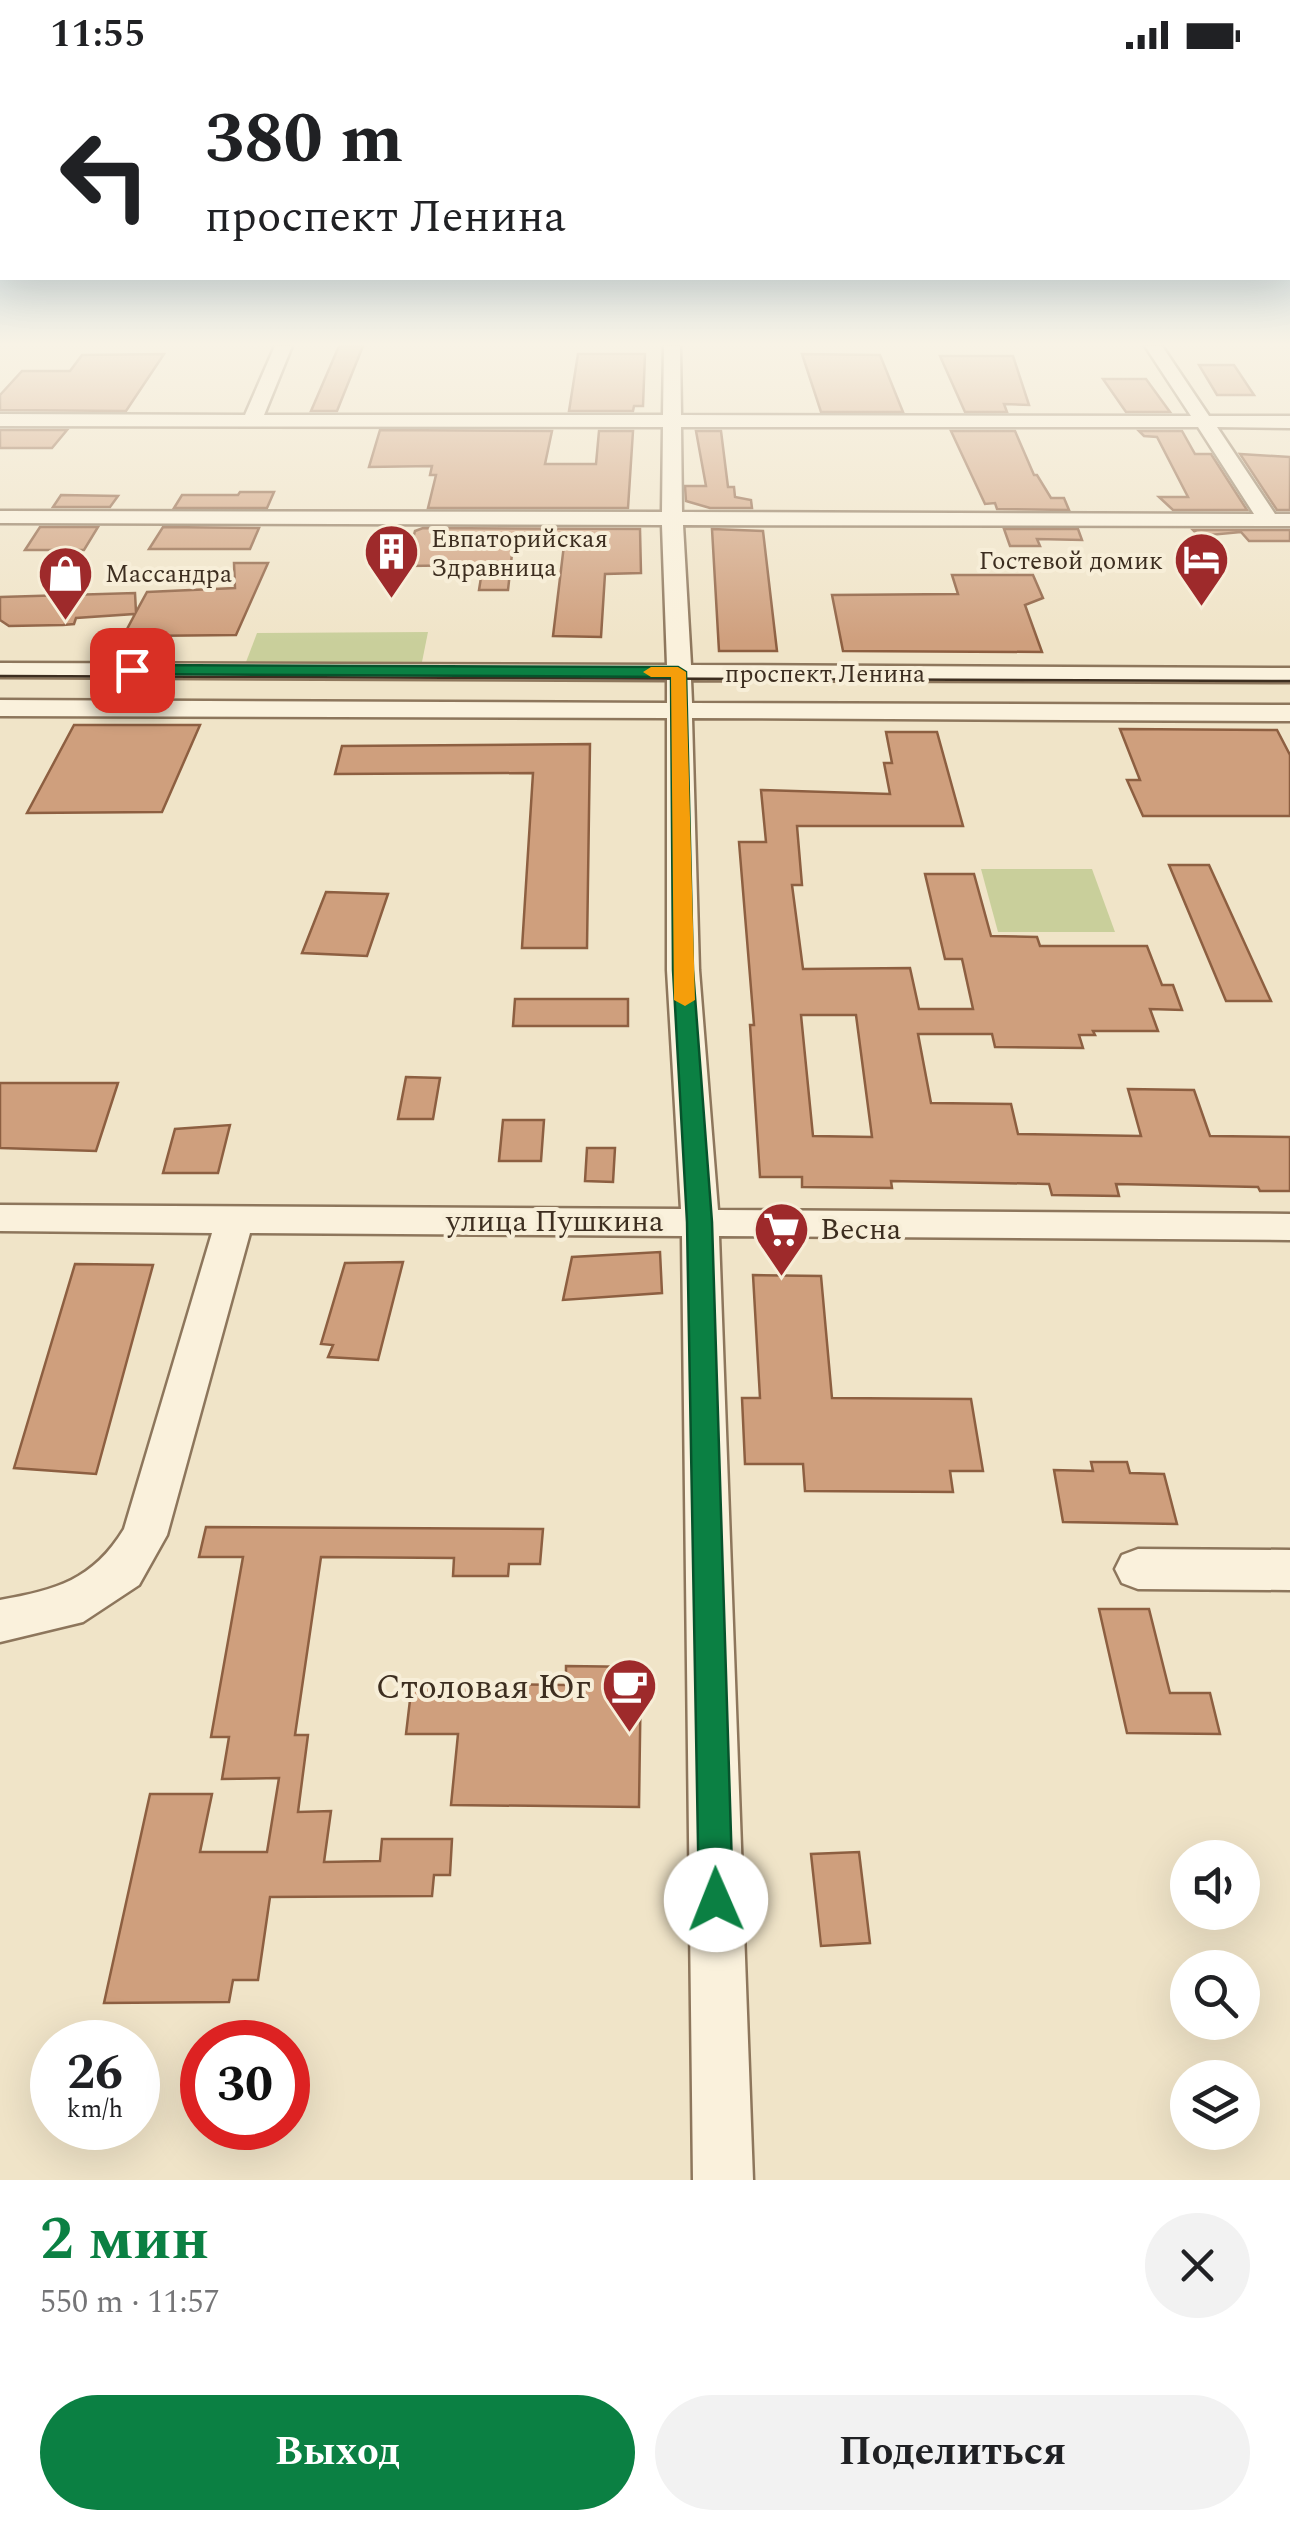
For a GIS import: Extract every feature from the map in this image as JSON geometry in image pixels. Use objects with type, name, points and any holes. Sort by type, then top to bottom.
[{"type":"street","points":[[672,444],[683,970],[700,1222],[723,2180]]},
{"type":"street","points":[[1223,444],[1280,520]]},
{"type":"street","points":[[0,517],[1280,520]]},
{"type":"street","name":"проспект Ленина","points":[[0,670],[1290,713]]},
{"type":"street","name":"проспект Ленина","points":[[0,708],[1290,676]]},
{"type":"street","name":"улица Пушкина","points":[[0,1218],[1290,1227]]},
{"type":"street","points":[[0,1621],[67,1608],[123,1572],[146,1535],[234,1219]]},
{"type":"street","points":[[1138,1569],[1290,1570]]},
{"type":"green space","points":[[428,632],[422,662],[246,662],[257,633]]},
{"type":"green space","points":[[981,869],[1092,869],[1115,932],[998,932]]},
{"type":"building","points":[[0,444],[55,444],[52,448],[0,448]]},
{"type":"building","points":[[376,444],[549,444],[545,464],[596,464],[598,444],[632,444],[628,508],[428,508],[436,475],[430,475],[432,466],[369,467]]},
{"type":"building","points":[[698,444],[723,444],[728,487],[734,487],[735,497],[751,500],[752,508],[710,508],[686,501],[685,486],[706,486]]},
{"type":"building","points":[[957,444],[1021,444],[1034,475],[1051,498],[1064,498],[1069,510],[997,509],[995,503],[985,504]]},
{"type":"building","points":[[1161,444],[1190,444],[1195,454],[1211,454],[1247,510],[1173,510],[1159,497],[1188,497]]},
{"type":"building","points":[[1240,454],[1290,457],[1290,510],[1277,510]]},
{"type":"building","points":[[274,492],[267,508],[174,508],[182,495]]},
{"type":"building","points":[[61,495],[118,496],[110,507],[53,507]]},
{"type":"building","points":[[40,527],[98,527],[84,550],[25,550]]},
{"type":"building","points":[[163,527],[259,528],[250,549],[149,549]]},
{"type":"building","points":[[640,529],[641,573],[605,574],[601,637],[553,636],[564,545],[513,545],[508,590],[479,590],[483,565],[406,566],[415,531]]},
{"type":"building","points":[[712,529],[763,531],[777,651],[719,651]]},
{"type":"building","points":[[1004,529],[1078,529],[1082,540],[1037,539],[1040,546],[1010,546]]},
{"type":"building","points":[[1193,530],[1290,530],[1290,541],[1249,541],[1241,532],[1199,536]]},
{"type":"building","points":[[234,563],[268,563],[236,635],[141,636],[143,631],[126,631],[135,614],[76,618],[74,624],[63,625],[9,626],[0,620],[0,597],[135,593],[136,612],[147,592],[235,588]]},
{"type":"building","points":[[952,575],[1033,575],[1043,598],[1025,605],[1042,652],[843,651],[832,595],[958,594]]},
{"type":"building","points":[[74,725],[200,725],[162,812],[27,813]]},
{"type":"building","points":[[1120,729],[1277,730],[1290,755],[1290,816],[1143,816],[1127,780],[1140,780]]},
{"type":"building","points":[[886,732],[937,732],[963,826],[797,826],[802,885],[792,885],[803,969],[910,968],[919,1009],[973,1009],[962,959],[945,959],[925,874],[974,874],[991,936],[1037,937],[1040,946],[1147,946],[1162,985],[1173,985],[1182,1010],[1150,1009],[1158,1031],[1093,1031],[1095,1035],[1079,1035],[1083,1048],[995,1047],[992,1034],[918,1034],[931,1103],[1011,1104],[1018,1134],[1141,1136],[1128,1089],[1194,1090],[1210,1136],[1290,1137],[1290,1191],[1116,1184],[1119,1196],[1052,1195],[1049,1184],[891,1181],[892,1188],[802,1187],[802,1177],[760,1177],[750,1025],[754,1025],[739,842],[766,842],[761,790],[890,794],[884,763],[892,763]],"holes":[[[801,1015],[856,1015],[872,1137],[813,1136]]]},
{"type":"building","points":[[590,744],[587,948],[522,948],[533,773],[335,774],[342,746]]},
{"type":"building","points":[[1169,865],[1209,865],[1271,1001],[1226,1001]]},
{"type":"building","points":[[326,892],[388,894],[367,956],[302,953]]},
{"type":"building","points":[[515,999],[628,999],[628,1026],[513,1026]]},
{"type":"building","points":[[406,1077],[440,1078],[433,1119],[398,1119]]},
{"type":"building","points":[[0,1083],[118,1083],[96,1151],[0,1148]]},
{"type":"building","points":[[503,1120],[544,1120],[541,1161],[499,1161]]},
{"type":"building","points":[[230,1125],[218,1173],[163,1173],[175,1129]]},
{"type":"building","points":[[587,1148],[615,1148],[613,1182],[585,1181]]},
{"type":"building","points":[[660,1252],[662,1293],[563,1300],[572,1257]]},
{"type":"building","points":[[403,1262],[378,1360],[328,1357],[333,1345],[321,1344],[345,1263]]},
{"type":"building","points":[[75,1264],[153,1265],[96,1474],[14,1468]]},
{"type":"building","points":[[753,1275],[821,1276],[832,1398],[971,1399],[983,1471],[950,1471],[953,1492],[805,1491],[803,1464],[745,1464],[742,1398],[760,1398]]},
{"type":"building","points":[[1091,1462],[1127,1462],[1130,1473],[1164,1474],[1177,1524],[1063,1522],[1054,1470],[1093,1471]]},
{"type":"building","points":[[206,1527],[543,1529],[540,1564],[509,1564],[508,1576],[453,1576],[454,1558],[321,1557],[295,1735],[308,1735],[298,1812],[331,1811],[324,1862],[380,1861],[382,1839],[452,1839],[450,1875],[434,1875],[432,1896],[270,1897],[258,1980],[233,1980],[229,2002],[104,2003],[150,1794],[212,1794],[200,1852],[267,1852],[279,1778],[222,1779],[229,1737],[211,1737],[243,1557],[199,1557]]},
{"type":"building","points":[[1099,1609],[1149,1609],[1170,1693],[1210,1693],[1220,1734],[1127,1733]]},
{"type":"building","points":[[566,1666],[641,1667],[639,1807],[451,1805],[458,1734],[406,1734],[412,1683],[566,1685]]},
{"type":"building","points":[[859,1852],[870,1943],[821,1946],[811,1854]]},
{"type":"tram line","points":[[0,676],[1290,681]]},
{"type":"slow traffic","points":[[651,672],[678,672],[685,1000]]},
{"type":"place","name":"Евпаторийская Здравница","points":[[392,601]]},
{"type":"place","name":"Гостевой домик","points":[[1202,609]]},
{"type":"place","name":"Массандра","points":[[66,622]]},
{"type":"place","name":"Весна","points":[[781,1278]]},
{"type":"place","name":"Столовая Юг","points":[[630,1735]]},
{"type":"route","points":[[132,670],[678,672],[683,970],[700,1222],[716,1900]]}]
